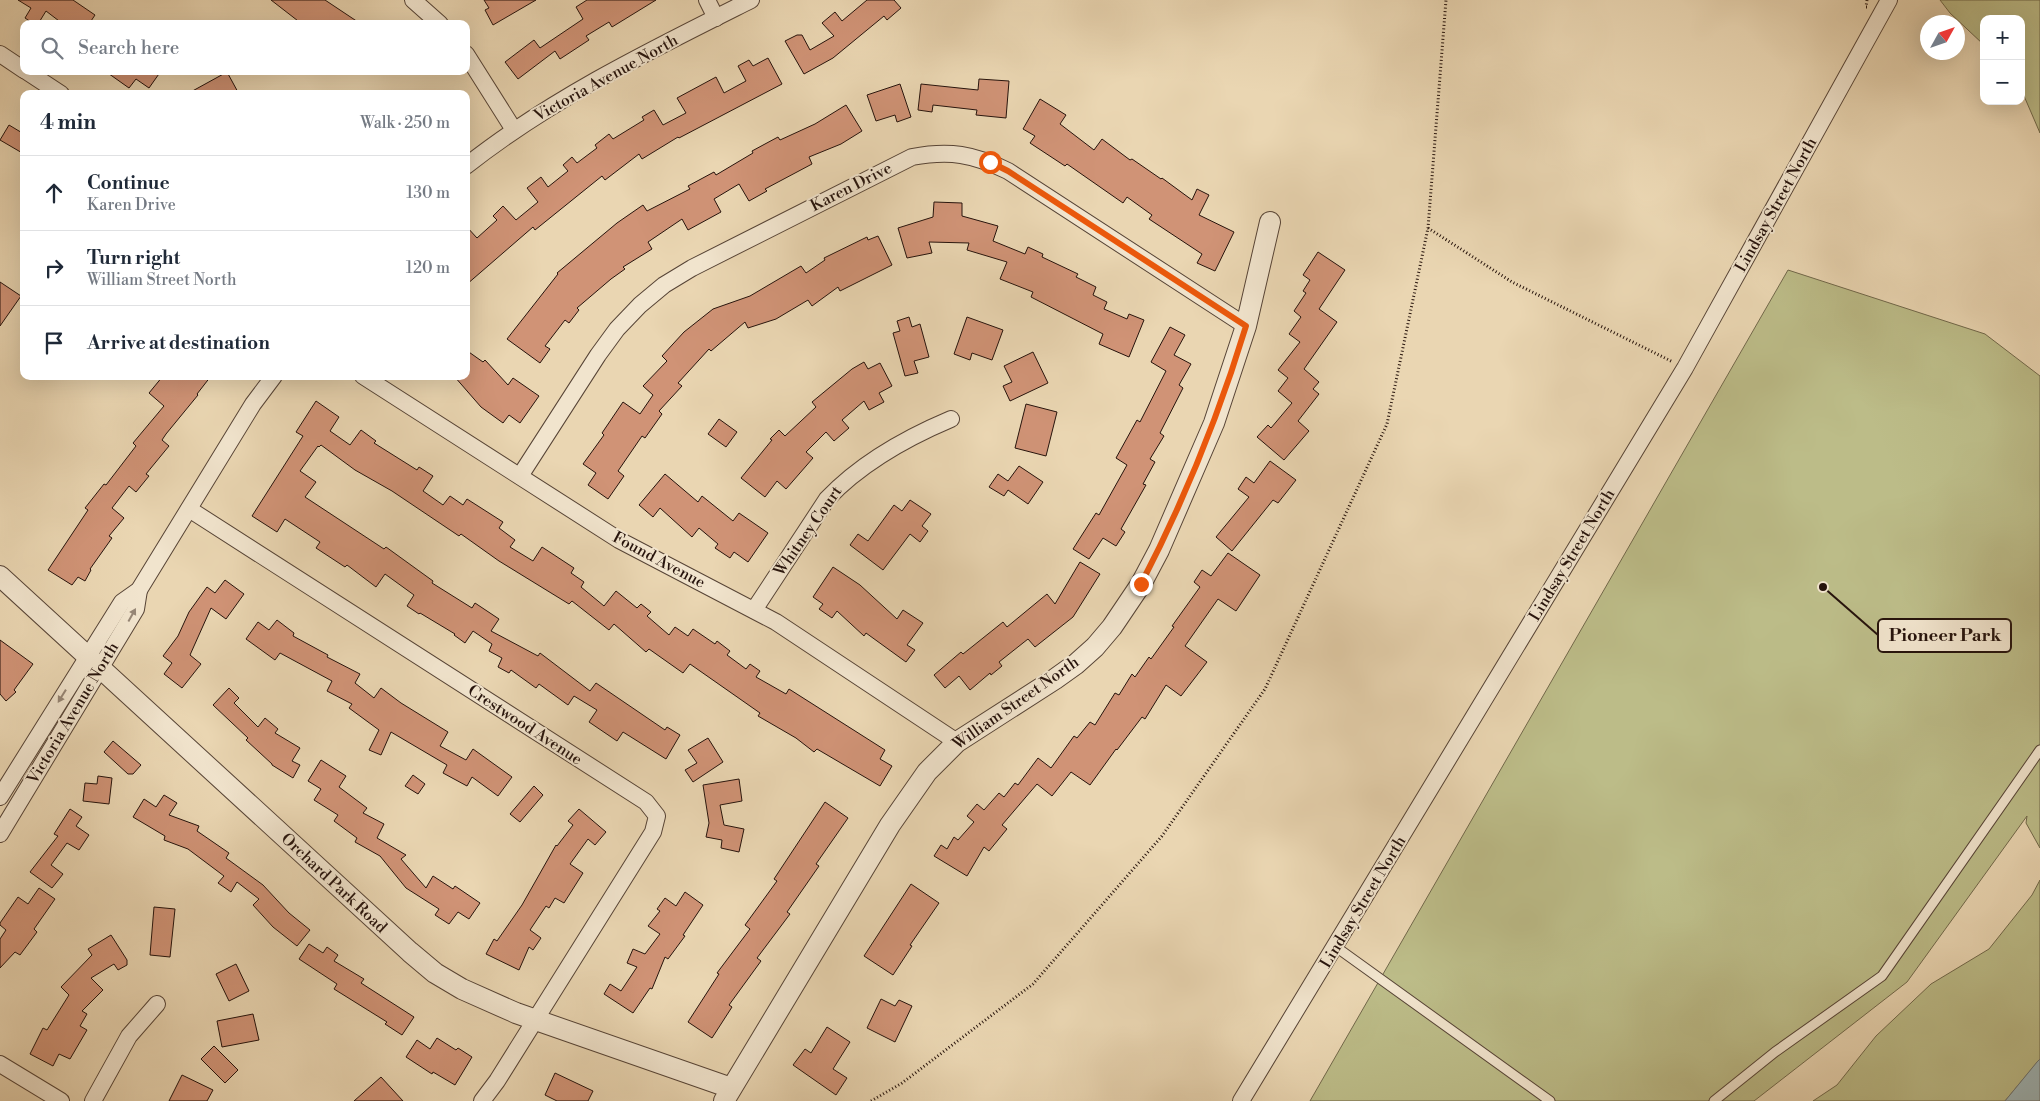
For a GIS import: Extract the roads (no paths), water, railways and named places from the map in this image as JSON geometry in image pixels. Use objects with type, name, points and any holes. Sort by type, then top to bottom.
[{"type":"street","points":[[413,0],[436,20]]},
{"type":"street","points":[[708,0],[716,18]]},
{"type":"street","name":"Victoria Avenue North","points":[[470,163],[514,130],[588,86],[751,0]]},
{"type":"street","name":"Lindsay Street North","points":[[1242,1101],[1685,368],[1889,0]]},
{"type":"street","points":[[0,54],[20,67]]},
{"type":"street","points":[[470,60],[514,130]]},
{"type":"street","points":[[32,75],[55,90]]},
{"type":"street","name":"Karen Drive","points":[[520,476],[598,355],[640,305],[664,285],[692,268],[912,156],[931,153],[952,153],[970,156],[1008,171],[1246,326]]},
{"type":"street","name":"William Street North","points":[[728,1095],[890,824],[927,772],[957,742],[1055,679],[1095,647],[1112,627],[1141,584],[1159,550],[1214,423],[1246,326],[1270,222]]},
{"type":"street","name":"Victoria Avenue North","points":[[0,798],[94,661],[136,609],[138,590],[253,404],[271,380]]},
{"type":"street","name":"Found Avenue","points":[[369,380],[626,544],[754,610],[957,742]]},
{"type":"street","name":"Whitney Court","points":[[754,610],[827,499],[842,483],[917,433],[951,419]]},
{"type":"street","name":"Crestwood Avenue","points":[[189,509],[646,802],[657,816],[653,832],[536,1020]]},
{"type":"street","name":"Orchard Park Road","points":[[0,576],[410,952],[436,973],[462,989],[536,1020],[728,1095]]},
{"type":"street","name":"Victoria Avenue North","points":[[0,834],[94,661]]},
{"type":"street","points":[[93,1101],[129,1036],[157,1004]]},
{"type":"street","points":[[482,1101],[498,1081],[536,1020]]},
{"type":"street","points":[[0,1064],[61,1101]]},
{"type":"lane","points":[[1714,1101],[1775,1052],[1882,976],[2040,750]]},
{"type":"lane","points":[[1336,947],[1550,1101]]},
{"type":"water","points":[[2040,1059],[2040,1101],[2005,1101],[2037,1062]]},
{"type":"place","name":"Pioneer Park","points":[[1823,587]]}]
